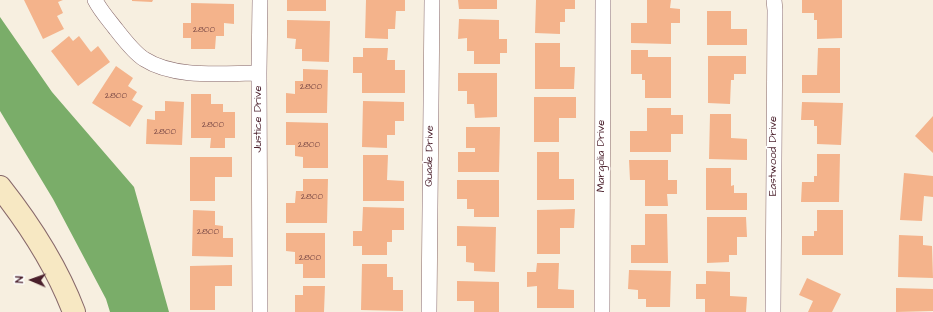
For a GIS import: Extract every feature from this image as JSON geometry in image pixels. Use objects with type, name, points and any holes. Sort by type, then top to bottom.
[{"type":"main road","points":[[0,187],[17,208],[50,261],[74,312]]},
{"type":"street","name":"Justice Drive","points":[[95,0],[120,35],[143,58],[155,65],[170,70],[189,73],[259,73],[260,312]]},
{"type":"street","points":[[259,73],[260,0]]},
{"type":"street","name":"Quade Drive","points":[[429,312],[432,0]]},
{"type":"street","name":"Margolia Drive","points":[[602,312],[603,0]]},
{"type":"street","name":"Eastwood Drive","points":[[773,312],[774,0]]},
{"type":"green space","points":[[0,17],[52,92],[134,187],[169,312],[110,312],[106,299],[53,199],[0,111]]},
{"type":"building","points":[[24,0],[63,0],[58,2],[63,13],[57,16],[64,29],[43,39]]},
{"type":"building","points":[[132,0],[153,0],[152,2]]},
{"type":"building","points":[[287,0],[326,0],[326,11],[287,11]]},
{"type":"building","points":[[366,0],[405,0],[405,11],[396,11],[395,29],[388,29],[388,39],[365,38]]},
{"type":"building","points":[[458,0],[497,0],[497,9],[459,9]]},
{"type":"building","points":[[536,0],[575,0],[575,9],[565,9],[565,22],[560,22],[560,34],[535,33]]},
{"type":"building","points":[[647,0],[671,0],[670,8],[680,9],[680,23],[671,23],[671,44],[631,43],[631,23],[647,23]]},
{"type":"building","points":[[802,0],[842,0],[842,38],[817,39],[817,20],[814,20],[814,13],[802,13]]},
{"type":"building","points":[[191,3],[234,4],[234,24],[224,23],[224,36],[216,36],[215,49],[191,49],[191,38],[183,38],[183,23],[191,23]]},
{"type":"building","points":[[707,11],[731,11],[731,29],[747,29],[747,45],[707,45]]},
{"type":"building","points":[[459,19],[499,20],[499,39],[507,39],[507,53],[500,53],[500,64],[474,64],[474,51],[467,51],[467,38],[458,39]]},
{"type":"building","points":[[287,20],[330,21],[329,62],[302,61],[302,49],[295,49],[296,39],[287,38]]},
{"type":"building","points":[[69,36],[73,41],[79,36],[91,52],[98,46],[110,62],[78,86],[51,51]]},
{"type":"building","points":[[535,43],[560,43],[560,67],[575,67],[574,89],[535,89]]},
{"type":"building","points":[[363,48],[388,48],[387,60],[395,60],[395,70],[405,70],[405,93],[362,93],[362,73],[353,73],[353,57],[363,57]]},
{"type":"building","points":[[818,48],[840,48],[840,93],[802,93],[802,75],[817,75]]},
{"type":"building","points":[[631,50],[648,50],[648,57],[671,57],[671,98],[645,98],[645,80],[642,80],[642,74],[631,74]]},
{"type":"building","points":[[708,56],[746,56],[746,74],[734,74],[734,80],[731,80],[730,104],[708,103]]},
{"type":"building","points":[[116,66],[133,78],[128,86],[137,92],[132,100],[143,106],[130,127],[92,103]]},
{"type":"building","points":[[303,69],[328,70],[327,113],[286,113],[286,93],[295,94],[295,81],[303,81]]},
{"type":"building","points":[[458,73],[497,73],[497,117],[475,118],[474,104],[467,104],[467,91],[458,91]]},
{"type":"building","points":[[191,94],[211,94],[211,104],[223,104],[223,112],[235,112],[235,138],[225,138],[225,148],[210,148],[211,138],[191,138]]},
{"type":"building","points":[[534,97],[576,97],[576,118],[559,118],[559,142],[534,142]]},
{"type":"building","points":[[165,101],[184,102],[182,145],[146,144],[147,119],[155,120],[155,111],[165,111]]},
{"type":"building","points":[[363,101],[404,102],[404,121],[395,121],[395,135],[387,135],[387,148],[362,147]]},
{"type":"building","points":[[802,102],[843,103],[841,145],[817,144],[817,126],[814,126],[814,120],[801,120]]},
{"type":"building","points":[[647,108],[671,108],[671,115],[683,115],[683,134],[671,134],[671,152],[630,152],[630,131],[647,131]]},
{"type":"building","points":[[710,114],[731,114],[731,138],[747,139],[747,160],[709,159]]},
{"type":"building","points":[[933,116],[933,153],[915,136]]},
{"type":"building","points":[[286,122],[328,123],[328,168],[303,168],[303,157],[295,156],[295,145],[286,145]]},
{"type":"building","points":[[466,127],[500,127],[499,172],[458,172],[458,152],[475,152],[475,148],[466,148]]},
{"type":"building","points":[[537,152],[559,152],[559,179],[574,179],[574,200],[537,200]]},
{"type":"building","points":[[817,154],[840,154],[839,202],[801,202],[802,182],[814,182],[814,176],[817,176]]},
{"type":"building","points":[[363,155],[388,155],[387,180],[404,181],[404,201],[363,201]]},
{"type":"building","points":[[190,157],[232,157],[232,177],[215,177],[215,201],[190,201]]},
{"type":"building","points":[[629,160],[668,160],[668,180],[677,180],[677,194],[667,194],[668,206],[645,206],[645,180],[630,180]]},
{"type":"building","points":[[706,168],[731,168],[731,186],[734,185],[734,193],[747,193],[747,210],[706,210]]},
{"type":"building","points":[[904,173],[933,176],[933,197],[924,196],[922,221],[900,220]]},
{"type":"building","points":[[303,179],[328,179],[327,223],[286,223],[286,203],[295,203],[296,191],[303,191]]},
{"type":"building","points":[[457,180],[499,180],[499,217],[474,217],[474,209],[467,209],[467,199],[457,199]]},
{"type":"building","points":[[363,207],[404,208],[404,230],[392,230],[392,242],[387,242],[387,255],[362,255],[362,246],[353,246],[353,231],[362,231]]},
{"type":"building","points":[[575,209],[574,228],[560,228],[560,254],[537,254],[537,210]]},
{"type":"building","points":[[193,210],[215,211],[215,225],[223,226],[223,238],[233,238],[233,257],[192,256]]},
{"type":"building","points":[[817,210],[843,210],[843,255],[802,255],[802,236],[814,236],[814,231],[817,231]]},
{"type":"building","points":[[645,214],[667,214],[668,263],[631,263],[631,245],[645,245]]},
{"type":"building","points":[[707,217],[746,217],[747,237],[737,237],[737,255],[729,255],[729,262],[707,263]]},
{"type":"building","points":[[457,226],[496,227],[495,272],[474,271],[474,263],[466,262],[466,246],[457,246]]},
{"type":"building","points":[[286,233],[325,233],[325,278],[303,278],[303,264],[295,264],[295,252],[286,251]]},
{"type":"building","points":[[899,235],[923,236],[923,245],[932,246],[933,278],[898,277]]},
{"type":"building","points":[[537,263],[559,263],[558,289],[574,290],[574,308],[537,308],[537,286],[527,287],[527,272],[536,272]]},
{"type":"building","points":[[362,264],[387,264],[387,277],[393,277],[393,290],[403,290],[403,311],[361,310]]},
{"type":"building","points":[[232,265],[232,286],[215,286],[215,310],[190,310],[190,266]]},
{"type":"building","points":[[629,270],[671,271],[670,307],[646,307],[646,299],[638,299],[638,290],[628,289]]},
{"type":"building","points":[[706,271],[730,272],[730,296],[747,297],[746,312],[705,312],[705,299],[696,299],[696,284],[706,284]]},
{"type":"building","points":[[807,278],[841,294],[832,312],[808,312],[813,301],[799,295]]},
{"type":"building","points":[[457,281],[499,282],[499,312],[474,312],[474,301],[457,301]]},
{"type":"building","points":[[303,286],[325,286],[324,312],[295,312],[295,295],[303,295]]},
{"type":"building","points":[[896,288],[933,289],[933,311],[896,312]]}]
